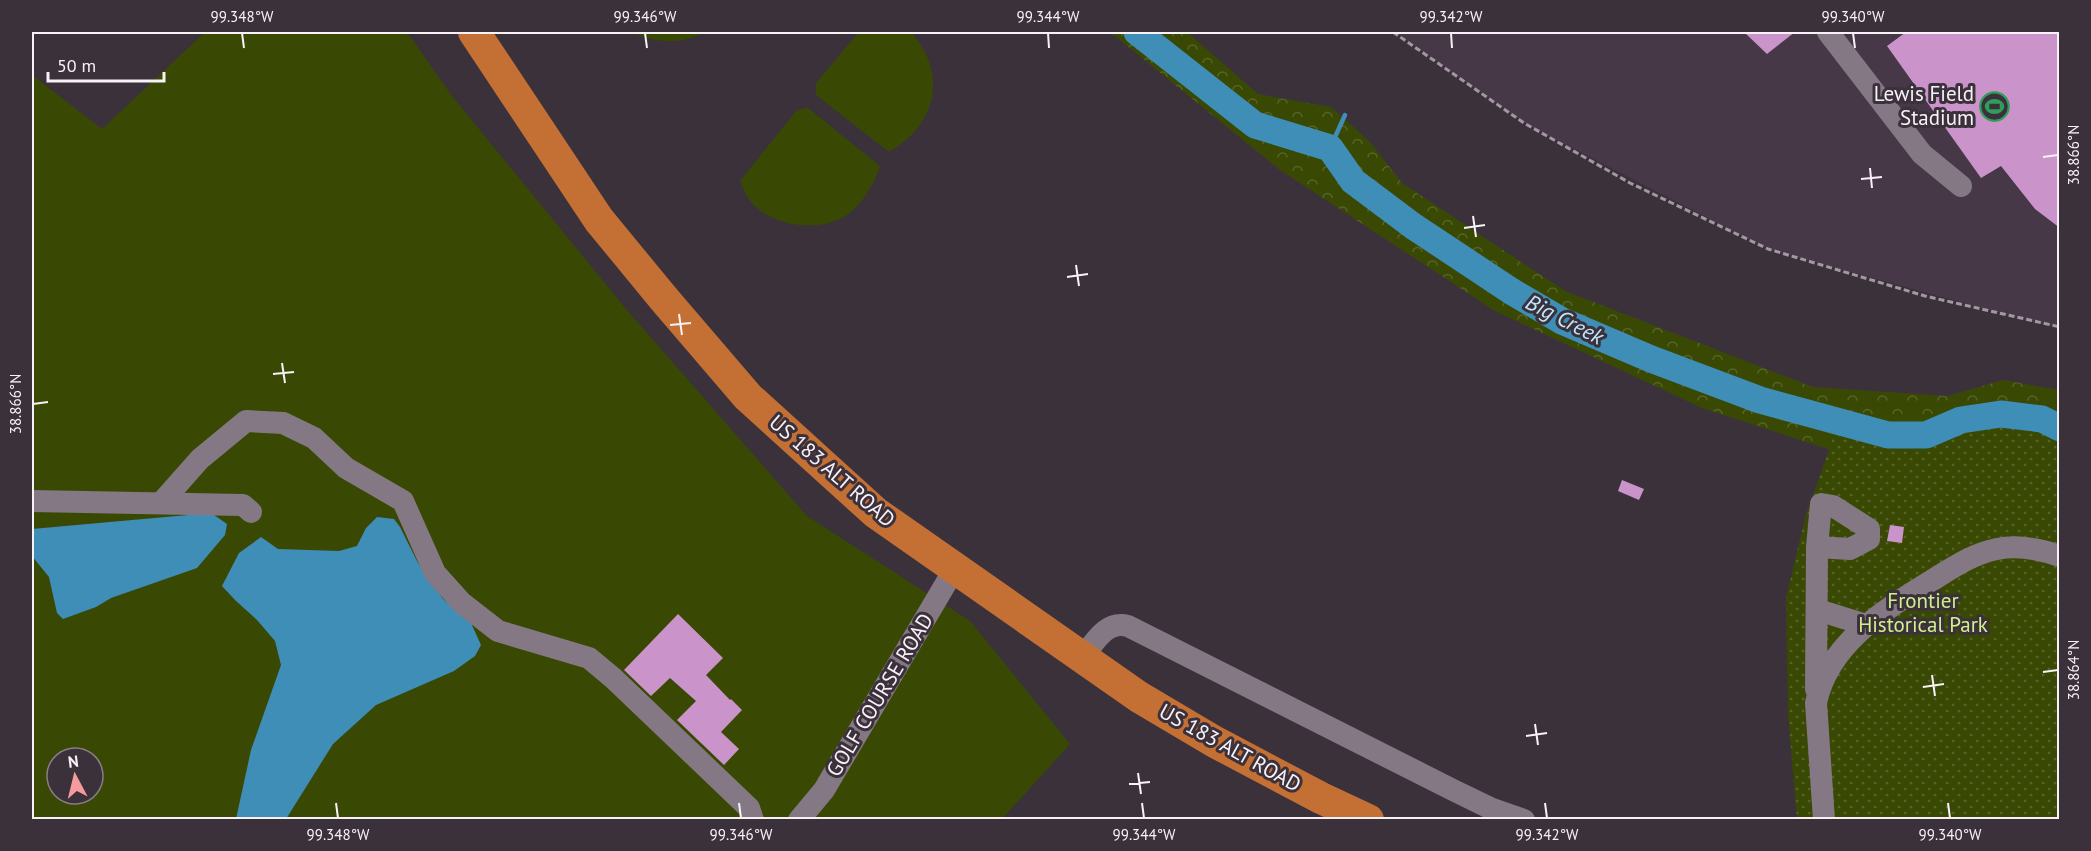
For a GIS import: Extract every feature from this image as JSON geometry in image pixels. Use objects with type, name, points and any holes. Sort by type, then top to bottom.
[{"type":"highway","name":"US 183 ALT ROAD","points":[[474,32],[599,220],[664,299],[748,397],[876,513],[1139,697],[1215,742],[1321,798],[1368,819]]},
{"type":"street","points":[[1828,32],[1922,154],[1961,186]]},
{"type":"street","points":[[161,503],[200,459],[246,421],[283,423],[314,438],[346,468],[403,501],[435,573],[462,603],[498,631],[589,658],[614,678],[749,808],[753,819]]},
{"type":"street","points":[[32,501],[243,505],[251,512]]},
{"type":"street","points":[[1817,547],[1816,703],[1824,819]]},
{"type":"street","points":[[1816,703],[1819,686],[1826,673],[1866,625],[1888,608],[1974,556],[2012,548],[2037,550],[2060,556]]},
{"type":"street","name":"GOLF COURSE ROAD","points":[[800,819],[824,790],[955,568]]},
{"type":"street","points":[[1818,610],[1866,625]]},
{"type":"street","points":[[1083,657],[1103,632],[1110,627],[1123,625],[1140,631],[1490,808],[1524,819]]},
{"type":"path","points":[[1393,32],[1524,123],[1630,183],[1768,249],[1925,296],[2060,327]]},
{"type":"shaded area","points":[[1395,32],[2059,32],[2059,327],[2048,326],[1768,249],[1524,123]]},
{"type":"green space","points":[[205,32],[407,32],[452,96],[626,309],[807,516],[970,621],[1070,744],[1002,819],[32,819],[32,75],[102,129]]},
{"type":"green space","points":[[631,32],[705,32],[687,39],[668,41]]},
{"type":"green space","points":[[859,32],[911,32],[923,48],[930,65],[933,81],[932,97],[927,113],[905,141],[889,152],[816,95],[816,83]]},
{"type":"green space","points":[[1110,32],[1187,32],[1258,94],[1331,107],[1370,142],[1402,183],[1565,291],[1813,387],[1948,396],[2003,380],[2059,390],[2059,484],[1921,479],[1702,408],[1495,311],[1280,170]]},
{"type":"green space","points":[[808,108],[880,166],[866,196],[855,208],[842,218],[819,225],[794,224],[770,217],[749,200],[740,181],[797,110]]},
{"type":"green space","name":"Frontier Historical Park","points":[[1845,406],[1926,435],[1961,420],[2001,414],[2042,419],[2059,428],[2059,819],[1797,820],[1788,714],[1786,598],[1806,514]]},
{"type":"water","points":[[188,515],[214,515],[227,524],[225,535],[197,568],[111,598],[96,607],[63,619],[57,613],[49,577],[32,556],[32,529]]},
{"type":"water","points":[[377,517],[394,519],[418,563],[443,599],[471,623],[481,645],[475,656],[454,671],[376,705],[333,744],[286,819],[236,819],[251,750],[281,665],[275,641],[222,586],[239,553],[261,537],[278,549],[339,551],[357,546],[366,528]]},
{"type":"building","points":[[1744,32],[1795,32],[1767,54]]},
{"type":"building","name":"Lewis Field Stadium","points":[[1906,32],[2060,32],[2060,228],[2035,209],[2001,166],[1981,178],[1887,46]]},
{"type":"building","points":[[1622,480],[1644,489],[1639,500],[1618,491]]},
{"type":"building","points":[[1890,525],[1904,527],[1902,543],[1887,541]]},
{"type":"building","points":[[678,614],[723,658],[706,675],[742,710],[721,732],[739,749],[724,765],[677,720],[696,701],[670,678],[651,696],[624,670]]},
{"type":"waterway","name":"Big Creek","points":[[1137,32],[1255,125],[1330,148],[1353,181],[1413,226],[1511,291],[1562,321],[1651,359],[1760,400],[1888,435],[1926,435],[1961,420],[2001,414],[2042,419],[2060,428]]},
{"type":"waterway","points":[[1330,148],[1345,115]]},
{"type":"place","name":"Lewis Field Stadium","points":[[1995,106]]}]
